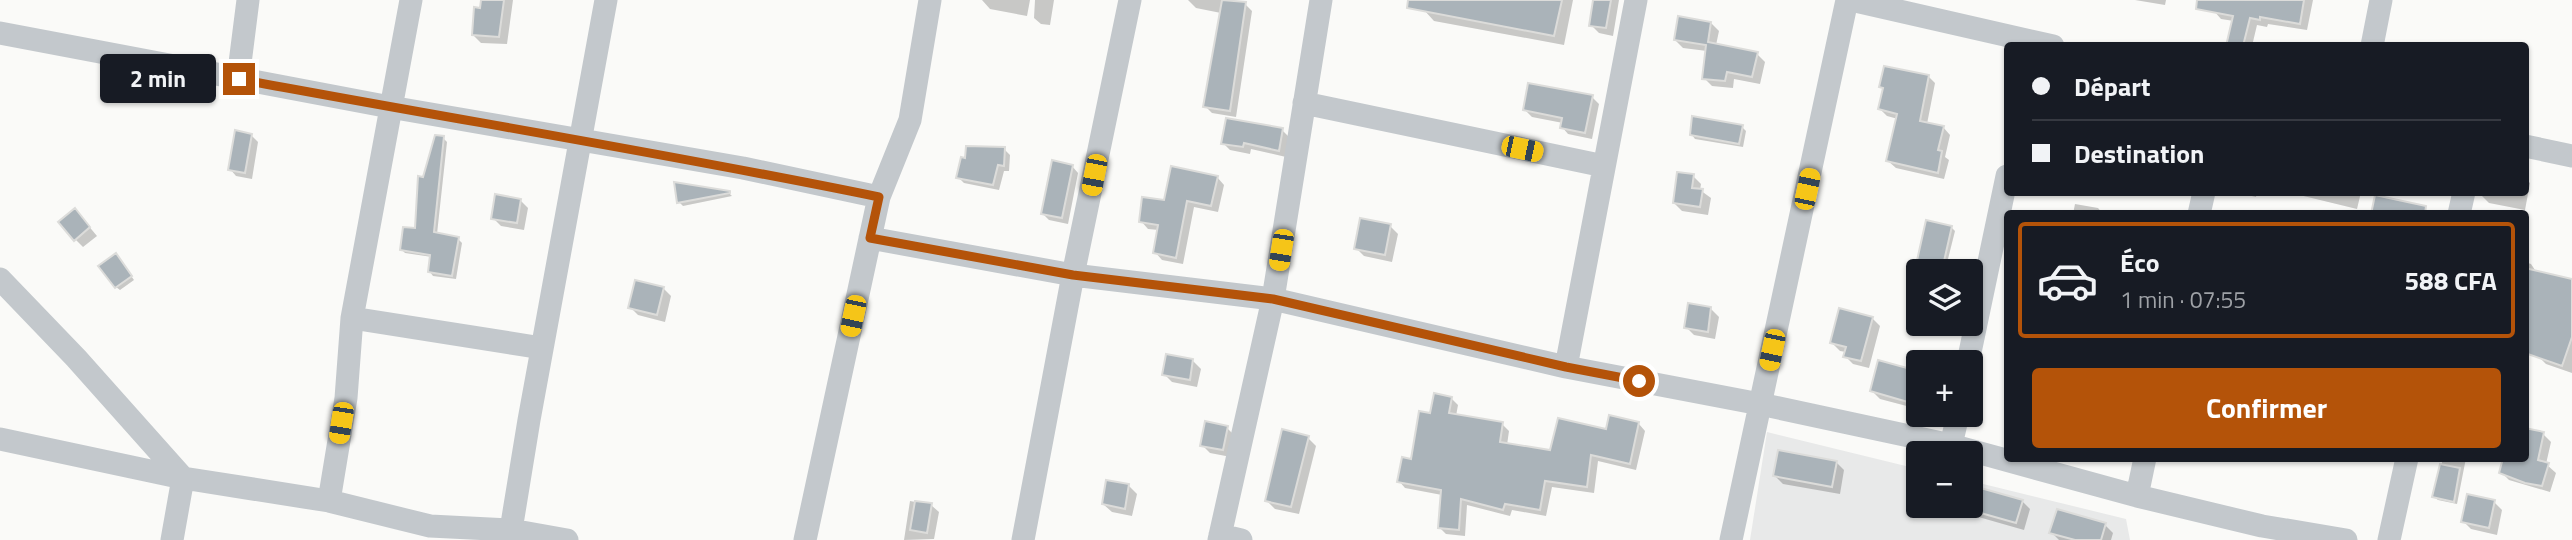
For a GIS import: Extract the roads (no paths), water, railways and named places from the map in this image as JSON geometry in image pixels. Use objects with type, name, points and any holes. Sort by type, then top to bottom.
[{"type":"street","points":[[239,79],[248,0]]},
{"type":"street","points":[[328,500],[346,398],[352,318],[411,0]]},
{"type":"street","points":[[510,530],[606,0]]},
{"type":"street","points":[[805,540],[879,197],[909,120],[930,0]]},
{"type":"street","points":[[1023,540],[1073,275],[1130,0]]},
{"type":"street","points":[[1227,538],[1273,299],[1321,0]]},
{"type":"street","points":[[1566,367],[1636,0]]},
{"type":"street","points":[[1731,540],[1849,0],[2031,42]]},
{"type":"street","points":[[2373,42],[2381,0]]},
{"type":"street","points":[[0,33],[581,142],[743,168],[879,197]]},
{"type":"street","points":[[1304,103],[1604,166]]},
{"type":"street","points":[[2529,147],[2572,156]]},
{"type":"street","points":[[1971,350],[2004,190]]},
{"type":"street","points":[[870,238],[1073,275],[1273,299],[1566,367],[1760,404],[1932,441]]},
{"type":"street","points":[[0,279],[76,358],[183,478]]},
{"type":"street","points":[[352,318],[542,348]]},
{"type":"street","points":[[0,439],[183,478],[328,500],[428,533],[510,530],[567,540]]},
{"type":"street","points":[[1983,454],[2004,460]]},
{"type":"street","points":[[2013,462],[2260,533],[2346,540]]},
{"type":"street","points":[[2137,496],[2145,462]]},
{"type":"street","points":[[2389,540],[2406,462]]},
{"type":"street","points":[[173,540],[183,478]]}]
